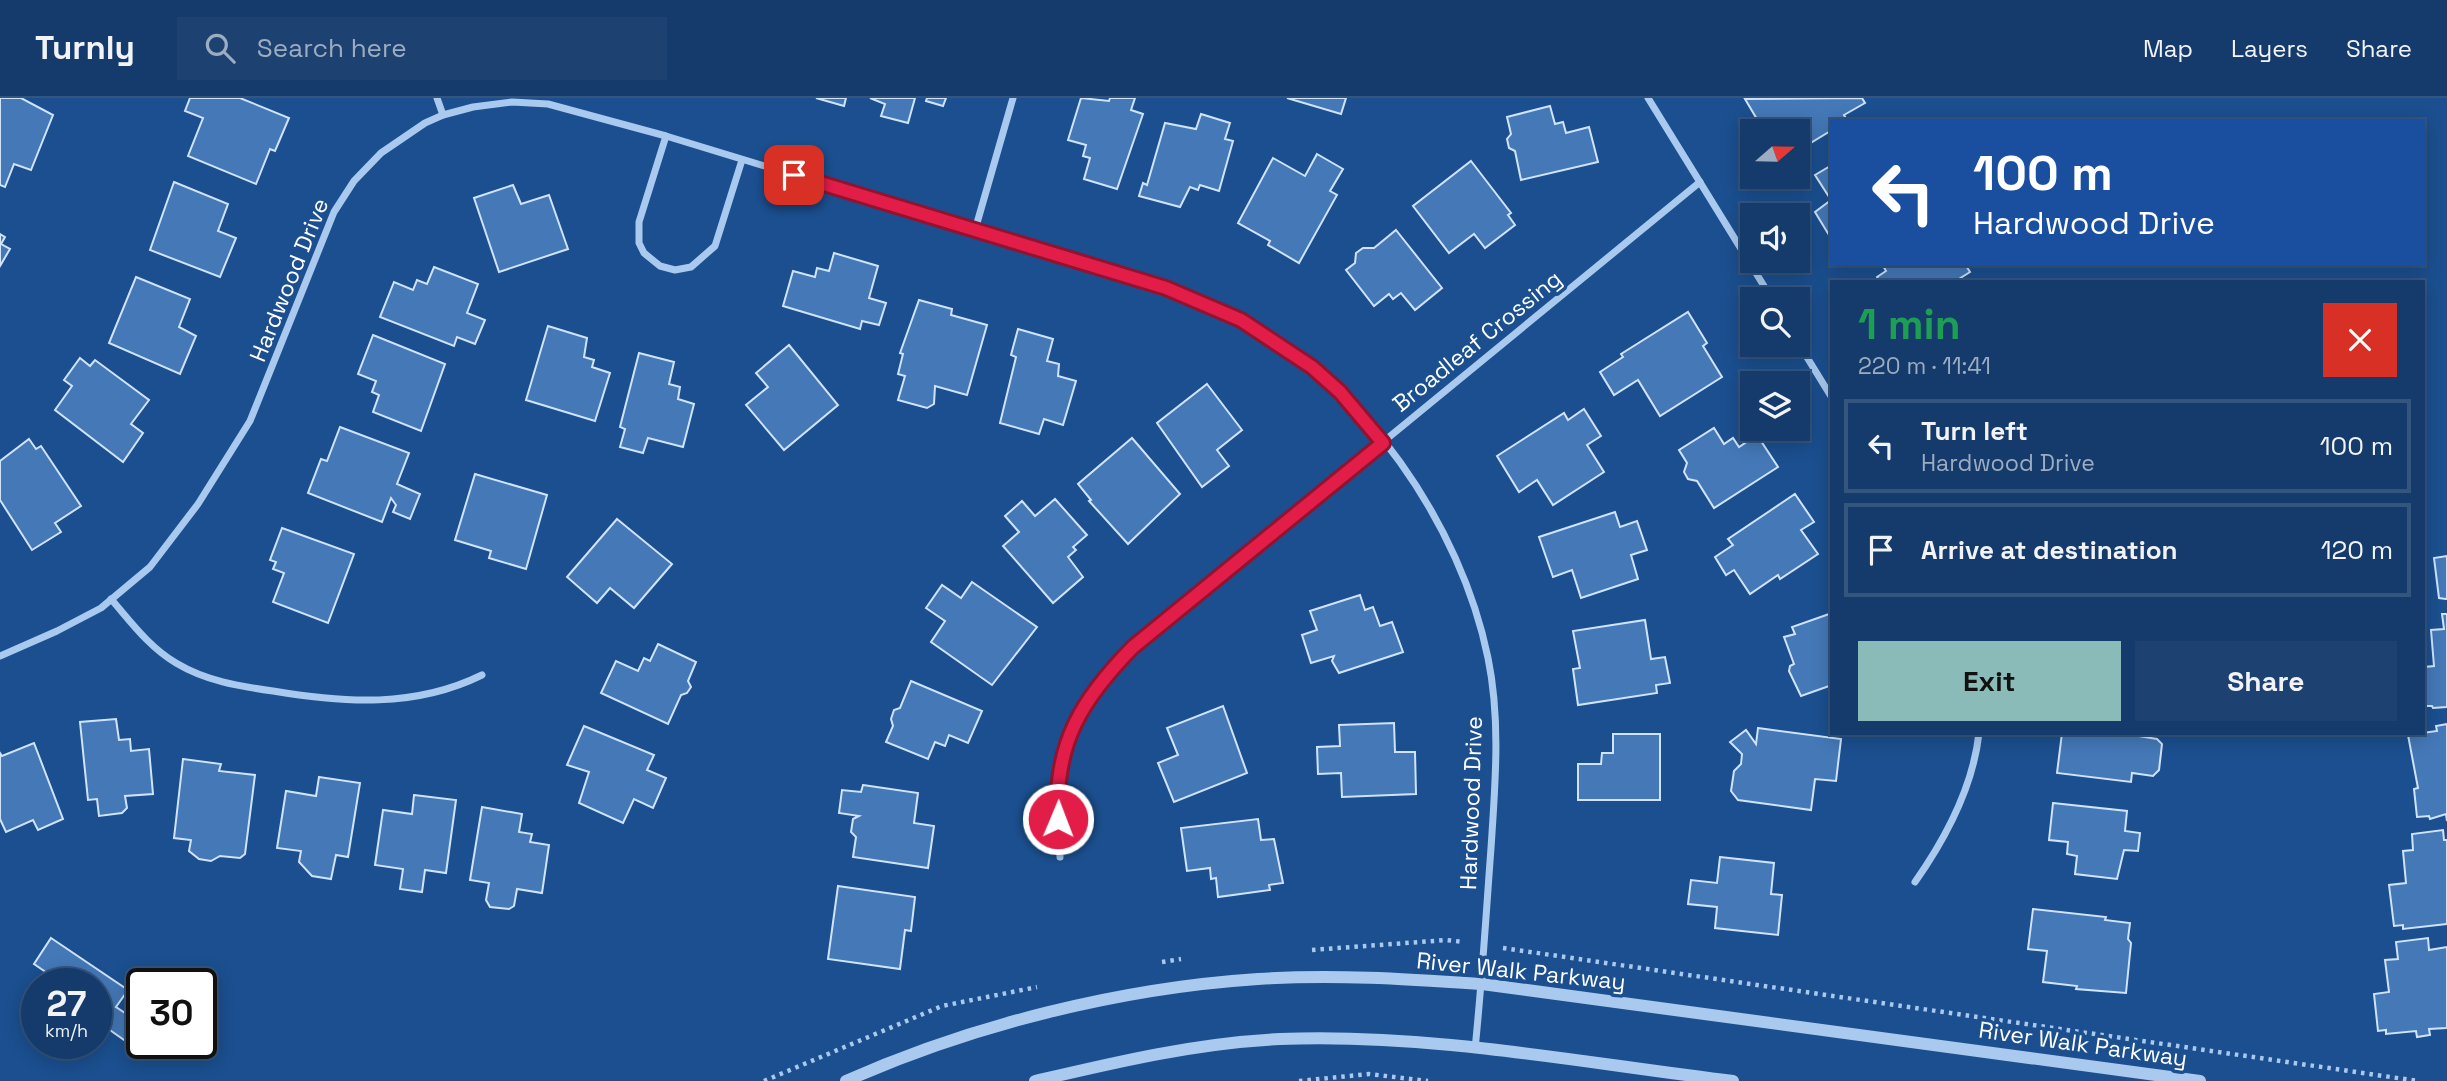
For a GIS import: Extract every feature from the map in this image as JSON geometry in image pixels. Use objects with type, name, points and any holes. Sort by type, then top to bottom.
[{"type":"street","points":[[437,98],[443,115]]},
{"type":"street","points":[[975,230],[1013,98]]},
{"type":"street","points":[[1648,98],[1765,287]]},
{"type":"street","name":"Hardwood Drive","points":[[0,656],[57,631],[111,599],[150,567],[198,504],[250,421],[334,212],[354,181],[381,153],[425,123],[443,115],[473,107],[512,102],[548,104],[666,136],[1166,288],[1241,320],[1312,367],[1340,392],[1383,443],[1433,511],[1463,572],[1488,659],[1496,733],[1482,984],[1475,1049]]},
{"type":"street","points":[[666,136],[639,222],[639,232],[644,253],[667,268],[691,267],[715,246],[742,159]]},
{"type":"street","name":"Broadleaf Crossing","points":[[1060,857],[1057,800],[1062,756],[1076,717],[1098,683],[1133,647],[1700,182]]},
{"type":"street","points":[[1807,357],[1830,395]]},
{"type":"street","points":[[111,599],[149,643],[176,663],[218,682],[326,700],[389,701],[429,694],[482,675]]},
{"type":"street","points":[[1915,882],[1938,850],[1957,810],[1977,756],[1979,735]]},
{"type":"street","name":"River Walk Parkway","points":[[846,1081],[965,1035],[1061,1010],[1163,991],[1257,979],[1363,977],[1482,984],[2200,1081]]},
{"type":"street","points":[[1035,1081],[1197,1047],[1280,1039],[1420,1042],[1733,1081]]},
{"type":"path","points":[[1300,1081],[1369,1074],[1428,1081]]},
{"type":"building","points":[[0,98],[21,98],[53,115],[31,170],[14,164],[5,187],[0,185]]},
{"type":"building","points":[[190,98],[240,98],[289,118],[275,151],[270,149],[256,184],[188,156],[203,118],[185,111]]},
{"type":"building","points":[[816,98],[846,98],[844,106]]},
{"type":"building","points":[[870,98],[915,98],[908,123],[881,116],[885,104]]},
{"type":"building","points":[[927,98],[946,98],[943,106],[926,101]]},
{"type":"building","points":[[1081,98],[1109,101],[1110,98],[1135,98],[1131,110],[1143,114],[1117,189],[1084,179],[1090,158],[1083,156],[1086,145],[1068,140]]},
{"type":"building","points":[[1287,98],[1346,98],[1341,114]]},
{"type":"building","points":[[1862,98],[1865,103],[1844,115],[1846,119],[1830,119],[1830,131],[1810,143],[1810,119],[1757,119],[1745,99]]},
{"type":"building","points":[[1550,106],[1555,124],[1563,122],[1566,133],[1589,127],[1598,162],[1521,180],[1515,151],[1509,148],[1507,139],[1511,134],[1507,117]]},
{"type":"building","points":[[1201,114],[1230,123],[1225,139],[1233,141],[1219,191],[1200,185],[1198,190],[1190,187],[1180,207],[1139,196],[1143,183],[1147,185],[1165,123],[1196,129]]},
{"type":"building","points":[[1317,154],[1343,169],[1330,191],[1337,195],[1299,263],[1268,245],[1270,241],[1238,223],[1273,158],[1305,176]]},
{"type":"building","points":[[1471,161],[1511,213],[1508,215],[1515,225],[1485,248],[1474,234],[1449,253],[1413,206]]},
{"type":"building","points":[[1830,166],[1830,198],[1815,175]]},
{"type":"building","points":[[174,182],[228,204],[218,231],[236,238],[220,277],[150,250]]},
{"type":"building","points":[[513,185],[521,204],[549,195],[568,249],[499,272],[474,198]]},
{"type":"building","points":[[1830,201],[1830,237],[1815,212]]},
{"type":"building","points":[[1396,230],[1442,288],[1415,310],[1401,293],[1393,299],[1389,294],[1374,306],[1346,270],[1355,263],[1356,253],[1363,248],[1374,248]]},
{"type":"building","points":[[0,234],[5,237],[1,244],[10,249],[0,266]]},
{"type":"building","points":[[834,253],[878,266],[869,298],[886,303],[879,325],[862,321],[860,329],[783,306],[793,271],[815,277],[817,268],[829,271]]},
{"type":"building","points":[[1883,266],[1966,266],[1970,272],[1957,280],[1879,280],[1877,277],[1886,271]]},
{"type":"building","points":[[434,267],[478,284],[467,313],[485,320],[475,344],[457,337],[454,346],[380,317],[394,282],[413,290],[417,280],[427,284]]},
{"type":"building","points":[[136,277],[190,299],[179,327],[196,336],[180,374],[109,343]]},
{"type":"building","points":[[919,300],[952,309],[951,315],[987,325],[967,395],[935,386],[934,404],[927,408],[898,400],[905,376],[898,374],[903,354],[900,353]]},
{"type":"building","points":[[1688,312],[1707,343],[1703,346],[1722,377],[1660,416],[1638,380],[1614,395],[1600,372],[1623,357],[1621,354]]},
{"type":"building","points":[[548,326],[587,338],[584,357],[594,360],[592,367],[610,373],[595,421],[526,400]]},
{"type":"building","points":[[1018,329],[1053,339],[1047,361],[1059,364],[1058,376],[1076,381],[1063,425],[1044,419],[1039,434],[1000,423],[1016,357],[1011,355]]},
{"type":"building","points":[[373,335],[445,364],[421,431],[373,412],[379,395],[372,392],[376,381],[358,374]]},
{"type":"building","points":[[789,345],[838,405],[784,450],[746,405],[768,387],[756,373]]},
{"type":"building","points":[[639,353],[674,362],[669,384],[680,387],[678,399],[694,404],[683,447],[648,438],[643,453],[620,447],[625,429],[620,427]]},
{"type":"building","points":[[80,358],[90,366],[95,360],[149,400],[131,424],[143,433],[123,462],[55,410],[72,386],[64,380]]},
{"type":"building","points":[[1207,384],[1242,430],[1217,450],[1229,466],[1202,487],[1157,423]]},
{"type":"building","points":[[1584,409],[1601,436],[1587,445],[1604,472],[1553,505],[1537,480],[1519,492],[1497,456],[1564,413],[1568,420]]},
{"type":"building","points":[[340,427],[409,453],[397,484],[420,494],[410,519],[393,512],[396,505],[391,498],[382,522],[308,493],[321,459],[327,461]]},
{"type":"building","points":[[1714,428],[1724,444],[1733,438],[1739,447],[1748,441],[1761,441],[1778,467],[1714,508],[1697,481],[1688,479],[1684,472],[1687,463],[1679,450]]},
{"type":"building","points":[[1132,438],[1180,494],[1128,544],[1089,501],[1091,500],[1078,484]]},
{"type":"building","points":[[29,439],[36,449],[41,446],[81,506],[55,523],[61,532],[32,550],[0,500],[0,461]]},
{"type":"building","points":[[475,474],[547,495],[526,569],[489,558],[491,551],[455,540]]},
{"type":"building","points":[[1795,494],[1814,522],[1801,530],[1818,554],[1780,579],[1778,575],[1750,594],[1734,570],[1726,575],[1715,557],[1733,545],[1728,539]]},
{"type":"building","points":[[1055,499],[1087,535],[1073,547],[1076,550],[1068,557],[1083,577],[1053,603],[1003,546],[1019,532],[1005,516],[1022,501],[1035,516]]},
{"type":"building","points":[[1615,512],[1620,527],[1637,521],[1647,550],[1631,555],[1638,579],[1581,598],[1572,570],[1553,577],[1539,537]]},
{"type":"building","points":[[617,519],[672,564],[634,608],[610,588],[597,603],[567,577]]},
{"type":"building","points":[[282,528],[354,554],[328,623],[273,602],[284,573],[273,569],[276,562],[270,560]]},
{"type":"building","points":[[2447,556],[2446,599],[2439,598],[2434,558]]},
{"type":"building","points":[[972,582],[1037,627],[992,685],[931,642],[945,621],[926,608],[942,585],[961,598]]},
{"type":"building","points":[[1360,595],[1365,610],[1373,607],[1380,626],[1392,622],[1403,652],[1339,673],[1332,661],[1334,656],[1311,663],[1302,635],[1317,630],[1310,611]]},
{"type":"building","points":[[1830,614],[1830,686],[1801,696],[1789,671],[1794,664],[1784,637],[1795,634],[1792,627]]},
{"type":"building","points":[[2442,614],[2447,614],[2447,707],[2433,708],[2425,706],[2425,667],[2434,666],[2431,630],[2444,629]]},
{"type":"building","points":[[1645,620],[1651,659],[1665,657],[1670,683],[1656,685],[1657,693],[1578,705],[1573,669],[1580,668],[1573,631]]},
{"type":"building","points":[[658,644],[696,662],[688,681],[691,687],[687,693],[681,695],[668,724],[601,693],[616,661],[638,671],[644,658],[650,661]]},
{"type":"building","points":[[911,681],[982,711],[968,743],[949,735],[945,746],[935,742],[928,759],[886,742],[893,726],[891,719],[894,710],[900,708]]},
{"type":"building","points":[[1223,706],[1247,773],[1174,802],[1158,763],[1178,755],[1167,728]]},
{"type":"building","points":[[116,719],[119,740],[130,739],[131,751],[149,749],[153,794],[125,796],[127,808],[122,813],[99,816],[97,799],[88,800],[80,722]]},
{"type":"building","points":[[1394,723],[1395,752],[1415,752],[1416,794],[1342,797],[1341,773],[1318,774],[1317,747],[1340,746],[1339,725]]},
{"type":"building","points":[[2447,724],[2447,821],[2446,814],[2430,819],[2429,816],[2417,817],[2414,789],[2418,788],[2408,735],[2425,735],[2425,733],[2437,731],[2436,726]]},
{"type":"building","points":[[584,726],[654,755],[647,770],[666,778],[653,808],[634,799],[623,823],[579,803],[589,772],[567,765]]},
{"type":"building","points":[[1758,728],[1841,739],[1836,781],[1815,779],[1811,810],[1738,800],[1731,791],[1734,771],[1741,764],[1742,754],[1730,742],[1746,730],[1756,744]]},
{"type":"building","points":[[1613,734],[1660,734],[1660,800],[1578,800],[1578,764],[1601,764],[1602,753],[1613,753]]},
{"type":"building","points":[[2062,735],[2138,735],[2157,739],[2162,744],[2159,770],[2153,776],[2132,773],[2131,782],[2057,773]]},
{"type":"building","points":[[34,743],[63,819],[38,830],[33,820],[6,832],[0,819],[0,753],[2,756]]},
{"type":"building","points":[[183,759],[221,764],[219,771],[255,775],[245,854],[240,858],[220,856],[211,861],[199,859],[189,851],[191,840],[174,838]]},
{"type":"building","points":[[319,777],[360,783],[348,857],[336,855],[331,879],[312,876],[299,862],[301,851],[277,848],[286,791],[316,796]]},
{"type":"building","points":[[863,785],[918,793],[914,823],[934,826],[928,868],[853,857],[856,837],[851,832],[853,819],[859,816],[839,813],[842,790],[861,792]]},
{"type":"building","points":[[414,795],[456,800],[446,873],[425,870],[422,892],[400,889],[403,869],[375,865],[383,810],[412,814]]},
{"type":"building","points":[[2053,803],[2127,811],[2125,831],[2140,833],[2138,851],[2124,850],[2117,879],[2075,874],[2077,856],[2067,854],[2068,842],[2049,840]]},
{"type":"building","points":[[482,807],[522,814],[519,832],[532,834],[530,842],[549,845],[542,893],[517,889],[514,906],[509,909],[490,907],[486,900],[489,883],[470,880]]},
{"type":"building","points":[[1258,819],[1261,840],[1274,839],[1283,883],[1269,885],[1270,890],[1218,897],[1216,878],[1211,879],[1210,868],[1187,871],[1181,828]]},
{"type":"building","points":[[2443,830],[2444,840],[2447,840],[2447,924],[2403,929],[2403,925],[2394,926],[2389,885],[2406,883],[2403,851],[2413,850],[2412,834]]},
{"type":"building","points":[[1720,857],[1774,863],[1771,894],[1782,895],[1778,935],[1715,928],[1717,907],[1688,904],[1691,880],[1717,883]]},
{"type":"building","points":[[838,886],[915,897],[911,931],[905,930],[900,969],[828,959]]},
{"type":"building","points":[[2033,909],[2106,917],[2105,920],[2130,923],[2128,939],[2131,943],[2126,993],[2076,989],[2077,986],[2043,982],[2047,951],[2028,949]]},
{"type":"building","points":[[51,938],[95,968],[40,968],[34,964]]},
{"type":"building","points":[[2428,938],[2429,950],[2447,947],[2447,1028],[2429,1029],[2430,1035],[2417,1037],[2416,1031],[2386,1034],[2386,1030],[2378,1031],[2374,994],[2389,992],[2385,960],[2398,959],[2396,942]]},
{"type":"building","points":[[112,979],[126,989],[116,1007],[126,1014],[126,1041],[112,1032]]},
{"type":"route","points":[[794,175],[1166,288],[1241,320],[1312,367],[1340,392],[1383,443],[1133,647],[1098,683],[1076,717],[1062,756],[1057,800],[1058,819]]}]
